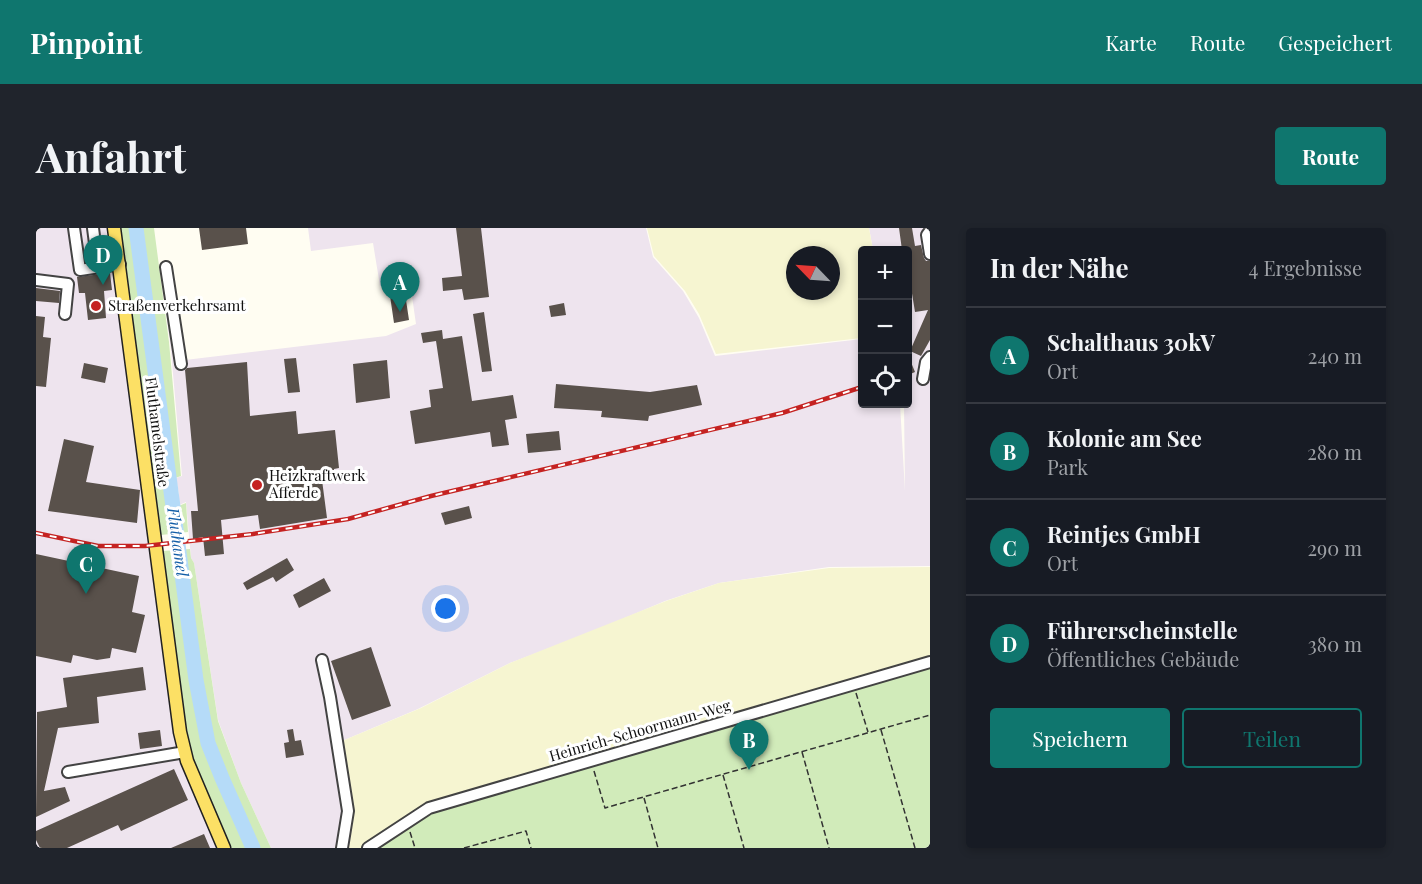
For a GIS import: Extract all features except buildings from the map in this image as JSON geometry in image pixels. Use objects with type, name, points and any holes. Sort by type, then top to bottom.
[{"type":"main road","name":"Fluthamelstraße","points":[[114,228],[180,732],[187,761],[224,848]]},
{"type":"street","points":[[74,228],[80,270],[120,264]]},
{"type":"street","points":[[93,228],[98,267]]},
{"type":"street","points":[[930,231],[927,235],[930,254]]},
{"type":"street","points":[[166,267],[180,364]]},
{"type":"street","points":[[36,280],[68,284],[65,314]]},
{"type":"street","points":[[930,357],[926,362],[923,379],[930,376]]},
{"type":"street","points":[[322,660],[348,811],[342,848]]},
{"type":"street","name":"Heinrich-Schoormann-Weg","points":[[368,848],[429,808],[930,662]]},
{"type":"street","points":[[68,772],[184,752]]},
{"type":"path","points":[[853,685],[868,733]]},
{"type":"path","points":[[591,761],[605,808],[930,715]]},
{"type":"path","points":[[881,729],[915,848]]},
{"type":"path","points":[[802,752],[829,848]]},
{"type":"path","points":[[723,774],[744,848]]},
{"type":"path","points":[[644,797],[658,848]]},
{"type":"path","points":[[407,822],[415,848]]},
{"type":"path","points":[[464,848],[526,831],[531,848]]},
{"type":"shaded area","points":[[36,228],[119,228],[124,250],[185,739],[196,773],[231,848],[36,848]]},
{"type":"shaded area","points":[[308,228],[646,228],[653,257],[683,291],[699,318],[715,356],[858,339],[858,408],[900,408],[905,491],[904,408],[912,408],[912,246],[872,246],[869,228],[930,228],[930,566],[829,567],[719,583],[665,601],[510,663],[418,709],[342,741],[353,813],[349,848],[271,848],[241,783],[218,720],[194,563],[191,558],[186,502],[177,506],[176,499],[179,494],[176,478],[182,476],[171,351],[160,267],[171,265],[185,360],[386,336],[416,324],[410,282],[380,286],[373,243],[311,251]]},
{"type":"green space","points":[[119,228],[154,228],[169,342],[181,476],[175,478],[178,494],[175,498],[176,507],[186,503],[188,532],[161,535],[124,250]]},
{"type":"green space","points":[[647,228],[869,228],[872,246],[858,246],[858,338],[716,354],[699,314],[685,291],[654,256]]},
{"type":"green space","points":[[190,549],[218,721],[241,783],[271,848],[231,848],[196,773],[185,739],[163,551]]},
{"type":"green space","points":[[930,567],[930,660],[361,848],[349,848],[354,814],[342,741],[421,708],[510,663],[666,601],[719,583],[829,568]]},
{"type":"green space","points":[[930,665],[930,848],[376,848],[430,810]]},
{"type":"waterway","name":"Fluthamel","points":[[136,228],[196,680],[208,743],[253,848]]},
{"type":"railway","points":[[36,533],[98,546],[145,546],[253,534],[348,519],[431,496],[782,413],[858,388]]},
{"type":"place","name":"Führerscheinstelle","points":[[103,285]]},
{"type":"place","name":"Straßenverkehrsamt","points":[[96,306]]},
{"type":"place","name":"Schalthaus 30kV","points":[[400,312]]},
{"type":"place","name":"Heizkraftwerk Afferde","points":[[257,485]]},
{"type":"place","name":"Reintjes GmbH","points":[[86,594]]},
{"type":"place","name":"Kolonie am See","points":[[749,770]]}]
